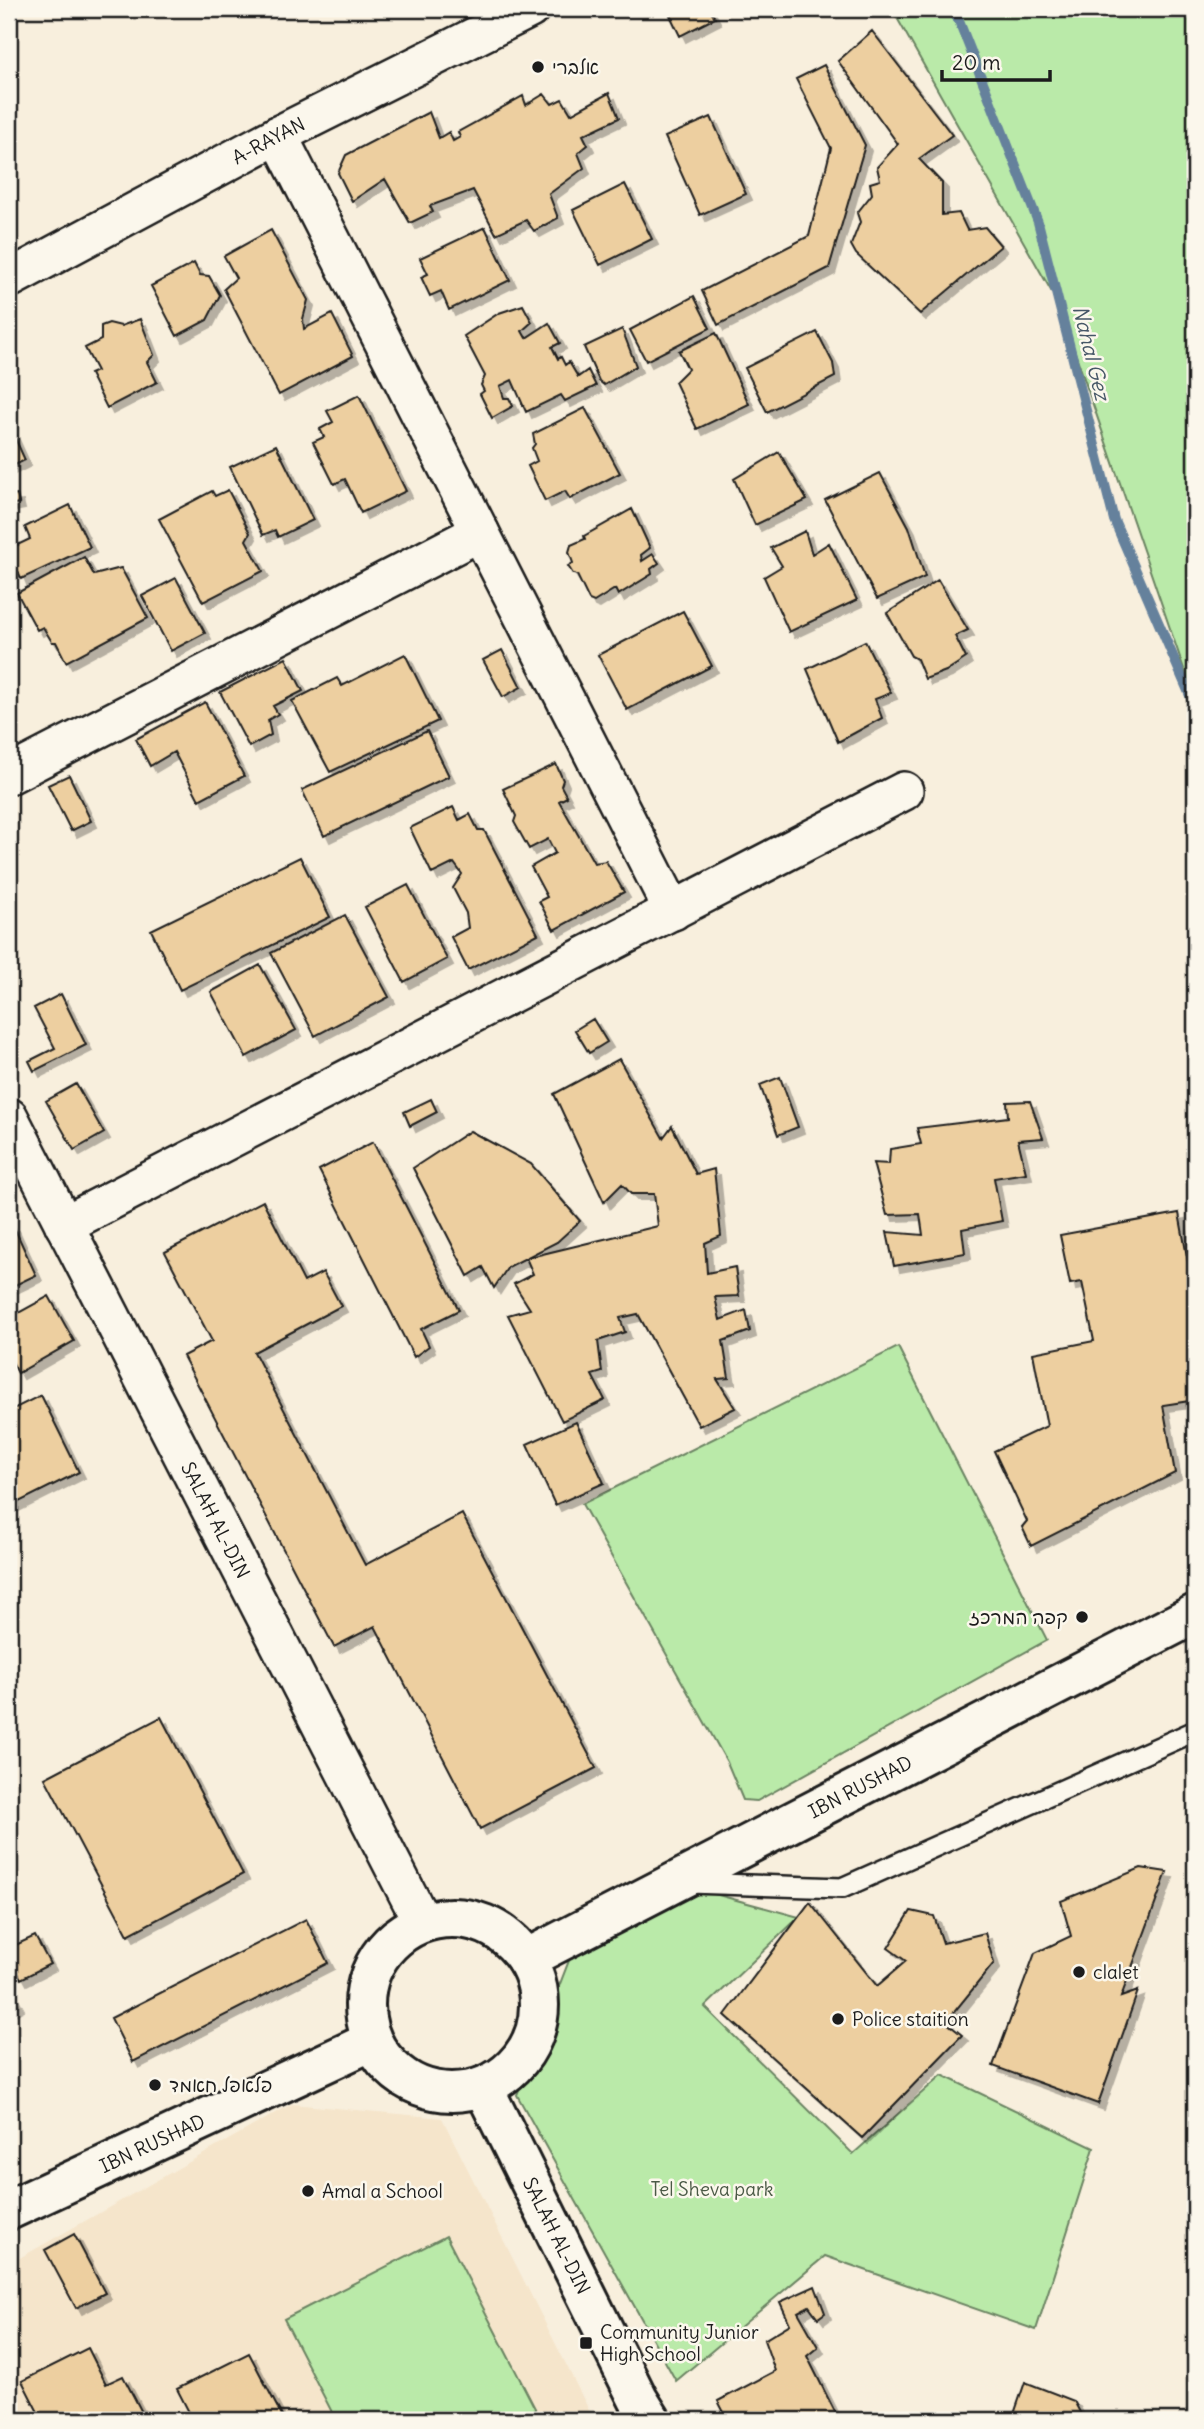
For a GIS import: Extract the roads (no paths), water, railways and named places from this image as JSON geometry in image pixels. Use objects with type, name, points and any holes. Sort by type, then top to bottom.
[{"type":"street","name":"A-RAYAN","points":[[9,279],[278,135],[530,9]]},
{"type":"street","points":[[278,135],[673,911]]},
{"type":"street","points":[[9,775],[480,532]]},
{"type":"street","points":[[64,1225],[904,791]]},
{"type":"street","name":"SALAH AL-DIN","points":[[9,1117],[422,1922]]},
{"type":"street","name":"IBN RUSHAD","points":[[526,1959],[1195,1614]]},
{"type":"street","points":[[442,1917],[472,1920],[506,1936],[526,1959],[537,1983],[539,2014],[531,2043],[509,2071],[483,2087],[462,2092],[432,2090],[410,2082],[387,2063],[372,2041],[365,2000],[366,1989],[377,1960],[396,1937],[422,1922],[442,1917]]},
{"type":"street","name":"IBN RUSHAD","points":[[9,2210],[372,2041]]},
{"type":"street","name":"SALAH AL-DIN","points":[[483,2087],[638,2399],[651,2420]]},
{"type":"lane","points":[[674,1883],[842,1888],[1195,1731]]},
{"type":"waterway","name":"Nahal Gez","points":[[950,9],[959,21],[1038,222],[1114,520],[1195,707]]},
{"type":"place","name":"אלברי","points":[[538,67]]},
{"type":"place","name":"קפה המרכז","points":[[1082,1617]]},
{"type":"place","name":"clalet","points":[[1079,1972]]},
{"type":"place","name":"Police staition","points":[[838,2019]]},
{"type":"place","name":"פלאפל חאמד","points":[[155,2085]]},
{"type":"place","name":"Amal a School","points":[[308,2191]]},
{"type":"place","name":"Community Junior High School","points":[[586,2343]]},
{"type":"park label","name":"Tel Sheva park","points":[[712,2189]]}]
